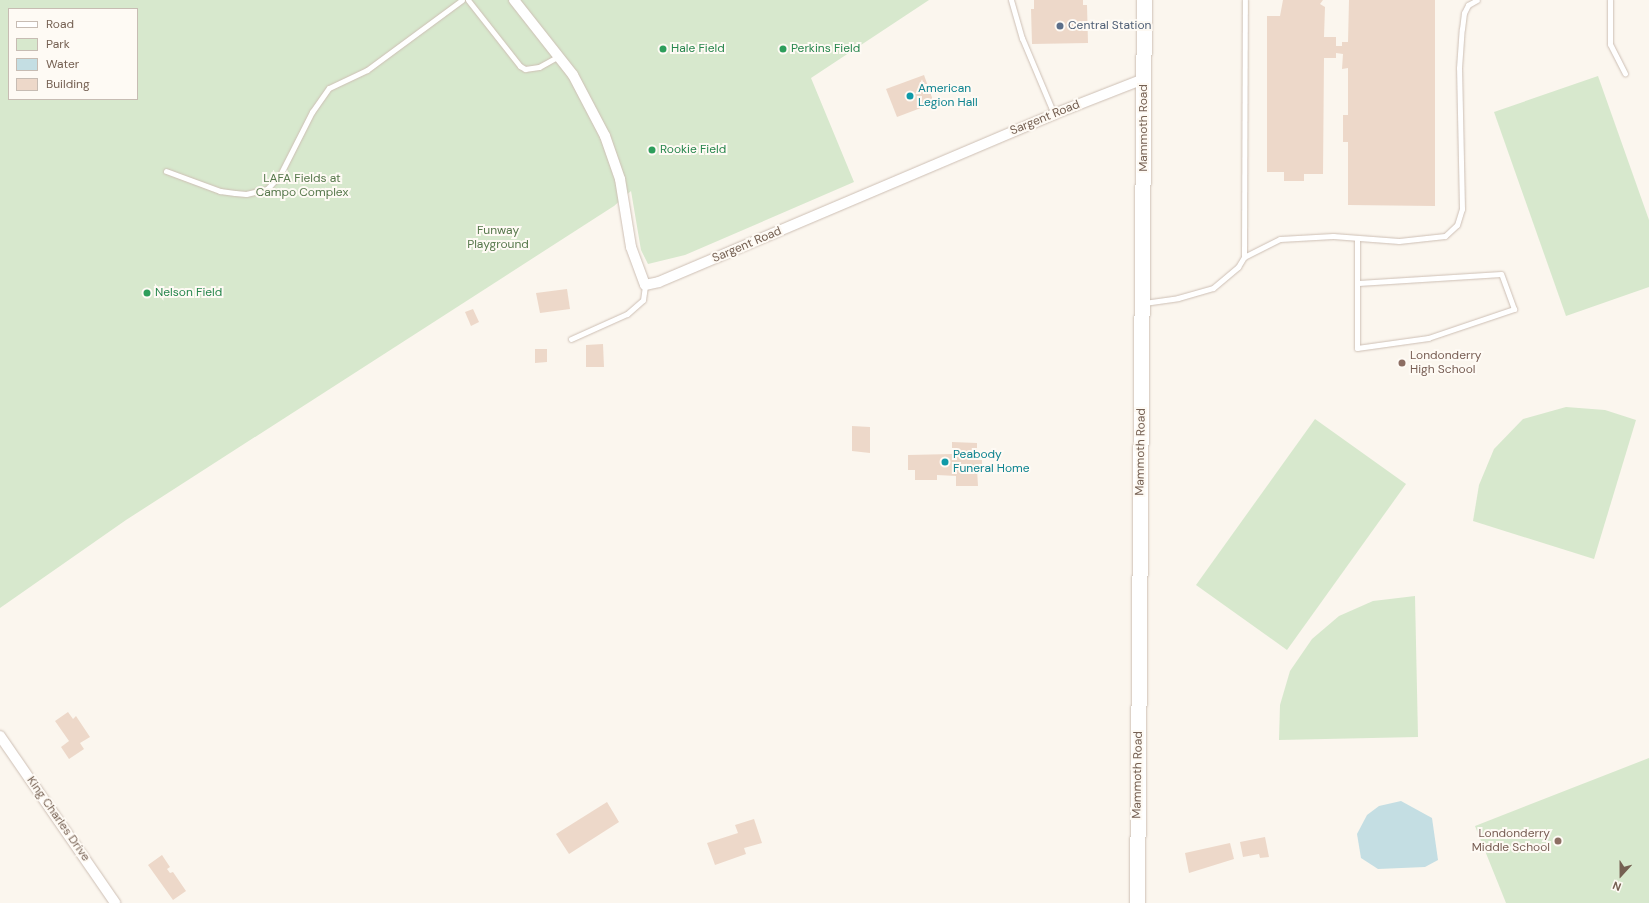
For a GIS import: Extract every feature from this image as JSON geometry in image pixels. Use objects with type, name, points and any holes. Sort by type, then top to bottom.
[{"type":"main road","name":"Mammoth Road","points":[[1137,903],[1143,303],[1144,0]]},
{"type":"street","points":[[514,0],[560,56],[585,94],[605,136],[620,179],[631,246],[645,286]]},
{"type":"street","name":"Sargent Road","points":[[645,286],[659,282],[1054,114],[1144,78]]},
{"type":"street","name":"King Charles Drive","points":[[0,736],[115,903]]},
{"type":"lane","points":[[166,171],[220,191],[246,194],[267,188],[280,175],[312,112],[328,88],[367,70],[462,0]]},
{"type":"lane","points":[[468,0],[520,66],[524,69],[539,67],[560,56]]},
{"type":"lane","points":[[1011,0],[1022,38],[1054,114]]},
{"type":"lane","points":[[1244,257],[1245,0]]},
{"type":"lane","points":[[1143,303],[1178,298],[1213,288],[1238,266],[1244,257],[1280,238],[1302,236],[1388,241],[1436,238],[1445,236],[1461,220],[1459,68],[1461,37],[1464,13],[1468,5],[1477,0]]},
{"type":"lane","points":[[1610,0],[1610,44],[1624,73]]},
{"type":"lane","points":[[1357,238],[1357,348],[1428,338],[1514,309],[1501,274],[1358,283]]},
{"type":"lane","points":[[571,339],[626,314],[643,300],[645,286]]},
{"type":"green space","name":"LAFA Fields at Campo Complex","points":[[0,0],[929,0],[811,78],[854,182],[685,255],[648,264],[641,250],[631,191],[614,206],[126,520],[0,608]]},
{"type":"green space","points":[[1598,76],[1649,220],[1649,287],[1566,316],[1494,112]]},
{"type":"green space","points":[[1566,407],[1605,410],[1636,420],[1594,559],[1473,521],[1479,485],[1494,449],[1523,419]]},
{"type":"green space","points":[[1315,419],[1406,484],[1287,650],[1196,585]]},
{"type":"green space","points":[[1415,596],[1418,737],[1279,740],[1280,705],[1290,671],[1312,639],[1339,616],[1373,601]]},
{"type":"green space","name":"Londonderry Middle School","points":[[1649,758],[1649,903],[1506,903],[1475,826]]},
{"type":"water","points":[[1401,801],[1432,818],[1438,860],[1425,867],[1378,869],[1361,858],[1357,834],[1367,815],[1379,806]]},
{"type":"building","name":"Central Station","points":[[1034,0],[1083,0],[1083,5],[1087,5],[1088,43],[1032,44],[1031,9],[1034,9]]},
{"type":"building","points":[[1283,0],[1323,0],[1320,4],[1325,7],[1324,37],[1336,37],[1336,46],[1342,46],[1342,42],[1348,42],[1349,0],[1435,0],[1435,206],[1348,205],[1348,142],[1343,142],[1343,115],[1348,115],[1348,68],[1342,69],[1343,54],[1336,53],[1336,58],[1324,58],[1323,174],[1304,174],[1304,181],[1284,181],[1284,172],[1267,172],[1267,16],[1280,16]]},
{"type":"building","name":"American Legion Hall","points":[[924,75],[934,103],[897,117],[886,89]]},
{"type":"building","points":[[567,289],[570,309],[540,313],[536,293]]},
{"type":"building","points":[[473,309],[479,322],[471,326],[465,312]]},
{"type":"building","points":[[603,344],[604,367],[586,367],[586,345]]},
{"type":"building","points":[[535,349],[547,349],[547,362],[535,363]]},
{"type":"building","points":[[852,426],[870,427],[870,453],[852,451]]},
{"type":"building","name":"Peabody Funeral Home","points":[[952,442],[977,443],[977,460],[982,460],[982,469],[977,469],[978,486],[956,486],[956,476],[937,475],[937,480],[915,480],[915,470],[908,470],[908,455],[952,454]]},
{"type":"building","points":[[68,712],[73,719],[76,716],[90,737],[80,743],[84,749],[69,759],[61,747],[69,741],[55,721]]},
{"type":"building","points":[[607,802],[619,822],[569,854],[556,834]]},
{"type":"building","points":[[754,819],[762,843],[744,848],[746,854],[715,865],[707,843],[738,833],[735,825]]},
{"type":"building","points":[[1265,837],[1269,857],[1260,858],[1259,854],[1243,857],[1240,842]]},
{"type":"building","points":[[1230,843],[1234,859],[1189,873],[1185,853]]},
{"type":"building","points":[[162,855],[170,867],[167,869],[170,873],[173,872],[186,891],[173,900],[148,865]]},
{"type":"place","name":"Central Station","points":[[1060,26]]},
{"type":"place","name":"Hale Field","points":[[663,49]]},
{"type":"place","name":"Perkins Field","points":[[783,49]]},
{"type":"place","name":"American Legion Hall","points":[[910,96]]},
{"type":"place","name":"Rookie Field","points":[[652,150]]},
{"type":"place","name":"Nelson Field","points":[[147,293]]},
{"type":"place","name":"Londonderry High School","points":[[1402,363]]},
{"type":"place","name":"Peabody Funeral Home","points":[[945,462]]},
{"type":"place","name":"Londonderry Middle School","points":[[1558,841]]},
{"type":"park label","name":"Funway Playground","points":[[498,238]]}]
